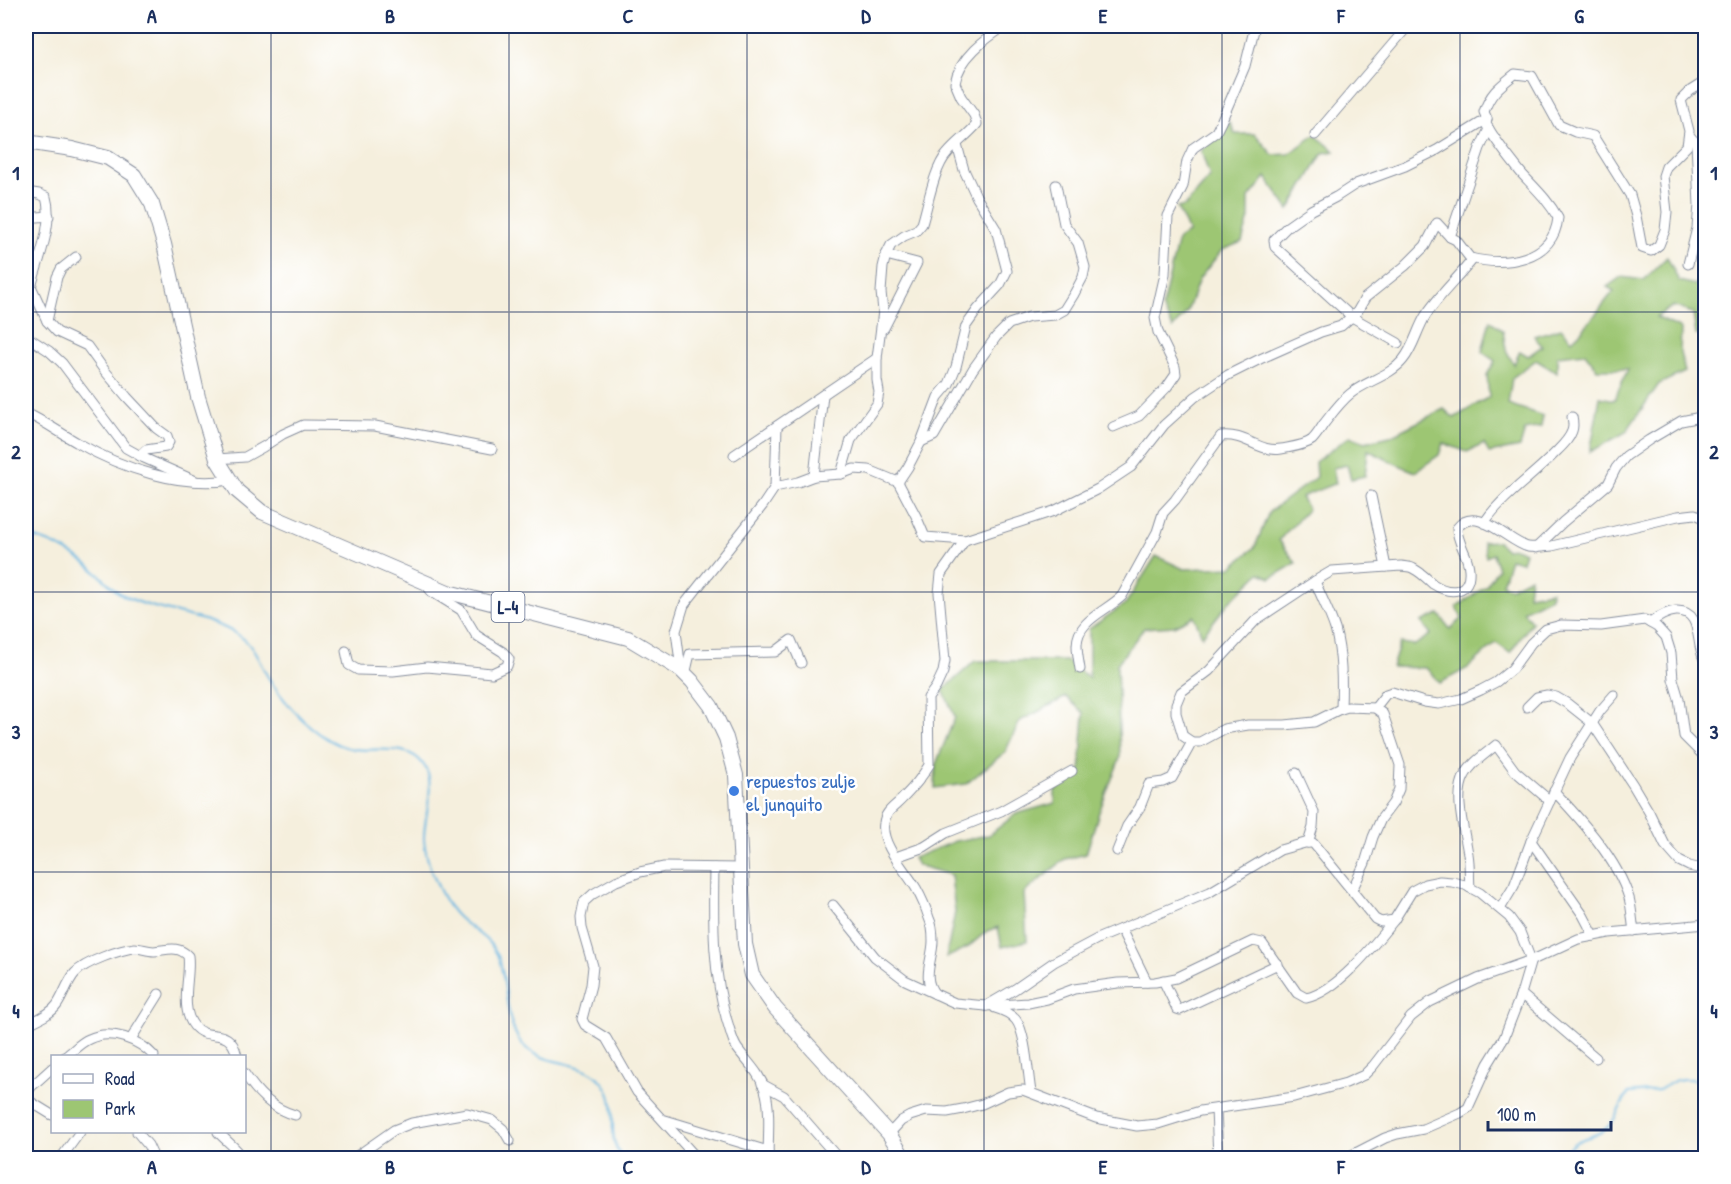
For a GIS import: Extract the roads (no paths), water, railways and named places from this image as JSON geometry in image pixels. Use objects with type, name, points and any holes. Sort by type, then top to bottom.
[{"type":"main road","name":"L-4","points":[[26,142],[72,149],[108,158],[134,175],[152,204],[164,244],[198,397],[217,459],[237,491],[262,512],[448,592],[628,638],[683,672],[692,681],[711,706],[726,738],[736,775],[745,944],[752,975],[775,1008],[889,1134],[904,1158]]},
{"type":"street","points":[[841,474],[851,440],[877,404],[879,392],[877,357],[883,311],[881,292],[883,267],[886,255],[891,245],[916,231],[922,224],[938,169],[946,155],[977,124],[955,83],[960,67],[973,52],[1005,26]]},
{"type":"street","points":[[1113,427],[1139,416],[1167,387],[1176,374],[1175,367],[1158,332],[1155,318],[1165,274],[1168,216],[1183,186],[1187,161],[1193,147],[1216,132],[1221,122],[1245,66],[1255,26]]},
{"type":"street","points":[[1315,135],[1408,26]]},
{"type":"street","points":[[775,487],[814,476],[841,474],[854,469],[869,470],[898,482],[926,537],[965,540],[1054,511],[1098,489],[1131,467],[1164,425],[1195,397],[1228,375],[1260,359],[1321,332],[1341,326],[1352,317],[1365,298],[1405,266],[1425,246],[1437,224],[1473,259],[1505,262],[1524,258],[1539,251],[1549,243],[1557,230],[1558,218],[1489,129],[1484,112],[1488,99],[1499,86],[1515,74],[1532,76],[1559,124],[1575,132],[1593,136],[1600,145],[1630,195],[1642,248],[1651,251],[1659,245],[1665,230],[1667,212],[1663,176],[1666,167],[1687,146],[1689,131],[1681,100],[1689,91],[1706,81]]},
{"type":"street","points":[[1398,343],[1352,317],[1275,247],[1274,240],[1303,216],[1356,184],[1405,166],[1437,150],[1487,119]]},
{"type":"street","points":[[1450,237],[1480,148],[1489,129]]},
{"type":"street","points":[[1688,264],[1697,228],[1699,205],[1696,143],[1689,135]]},
{"type":"street","points":[[898,482],[921,442],[939,397],[949,384],[956,367],[966,326],[1000,285],[1007,271],[996,229],[977,198],[964,170],[957,145]]},
{"type":"street","points":[[921,442],[934,436],[973,369],[996,337],[1009,324],[1029,317],[1055,315],[1064,310],[1078,285],[1085,267],[1078,243],[1064,224],[1056,185]]},
{"type":"street","points":[[26,192],[46,197],[49,207],[48,223],[31,287]]},
{"type":"street","points":[[26,218],[49,216]]},
{"type":"street","points":[[881,333],[917,263],[886,255]]},
{"type":"street","points":[[47,321],[57,277],[61,269],[76,257]]},
{"type":"street","points":[[1080,669],[1077,643],[1084,627],[1090,619],[1122,596],[1157,532],[1163,513],[1221,436],[1231,435],[1247,439],[1272,450],[1302,445],[1312,440],[1349,394],[1388,372],[1402,361],[1426,315],[1473,259]]},
{"type":"street","points":[[26,275],[47,321],[57,332],[87,346],[127,397],[156,428],[168,436],[169,442],[166,447],[146,450],[140,456]]},
{"type":"street","points":[[26,336],[49,351],[62,363],[126,448],[196,481]]},
{"type":"street","points":[[734,455],[877,357]]},
{"type":"street","points":[[814,476],[823,395]]},
{"type":"street","points":[[26,413],[110,460],[160,476],[213,483],[230,480]]},
{"type":"street","points":[[1536,548],[1608,484],[1616,468],[1626,456],[1681,421],[1706,416]]},
{"type":"street","points":[[1484,523],[1492,511],[1566,441],[1574,428],[1572,417]]},
{"type":"street","points":[[217,459],[245,457],[303,425],[375,426],[492,449]]},
{"type":"street","points":[[683,672],[676,631],[684,605],[775,487],[777,426]]},
{"type":"street","points":[[1371,496],[1386,567]]},
{"type":"street","points":[[1352,890],[1365,863],[1381,819],[1393,803],[1399,789],[1400,765],[1383,714],[1374,708],[1341,708],[1314,722],[1248,725],[1224,729],[1200,742],[1192,742],[1183,736],[1176,713],[1176,704],[1181,692],[1209,670],[1256,620],[1332,571],[1412,567],[1435,585],[1446,589],[1461,590],[1467,585],[1469,566],[1457,536],[1457,528],[1460,524],[1470,520],[1497,528],[1516,542],[1536,548],[1678,516],[1695,514],[1706,519]]},
{"type":"street","points":[[935,994],[930,989],[928,978],[933,942],[930,920],[916,889],[888,844],[884,833],[884,822],[887,813],[904,798],[924,775],[929,765],[928,698],[939,679],[945,661],[939,593],[941,574],[965,540]]},
{"type":"street","points":[[346,651],[349,665],[358,670],[393,671],[427,667],[492,673],[507,666],[509,659],[503,652],[476,635],[461,610],[432,592],[421,580]]},
{"type":"street","points":[[1315,581],[1334,627],[1340,652],[1341,708]]},
{"type":"street","points":[[1650,623],[1670,612],[1684,611],[1690,615],[1699,633],[1700,647],[1706,664]]},
{"type":"street","points":[[1374,708],[1386,694],[1392,692],[1438,704],[1461,699],[1481,690],[1512,669],[1531,643],[1546,629],[1561,625],[1601,626],[1645,620],[1657,627],[1666,637],[1671,653],[1673,679],[1679,699],[1684,736],[1706,758]]},
{"type":"street","points":[[683,672],[690,654],[775,652],[791,640],[801,663]]},
{"type":"street","points":[[1527,707],[1537,697],[1547,695],[1556,697],[1592,723],[1633,785],[1665,845],[1679,861],[1706,870]]},
{"type":"street","points":[[1500,909],[1514,886],[1531,841],[1570,758],[1592,723],[1614,695]]},
{"type":"street","points":[[1117,851],[1149,784],[1172,778],[1192,742]]},
{"type":"street","points":[[1470,888],[1469,857],[1461,816],[1461,792],[1464,776],[1474,764],[1496,745],[1515,771],[1550,801]]},
{"type":"street","points":[[896,857],[924,847],[946,833],[1001,811],[1072,771]]},
{"type":"street","points":[[1296,773],[1314,812],[1313,827],[1308,843]]},
{"type":"street","points":[[1554,791],[1592,836],[1621,878],[1630,900],[1634,931]]},
{"type":"street","points":[[1531,841],[1583,915],[1594,936]]},
{"type":"street","points":[[986,1006],[1054,962],[1099,938],[1210,892],[1280,850],[1308,843],[1313,843],[1375,919],[1381,922],[1394,920]]},
{"type":"street","points":[[695,1158],[637,1092],[606,1038],[585,1025],[582,1019],[591,985],[593,966],[581,917],[584,902],[593,894],[615,881],[640,872],[664,867],[741,868]]},
{"type":"street","points":[[660,1118],[768,1155],[768,1106],[765,1089],[754,1068],[736,1046],[728,1025],[715,968],[714,868]]},
{"type":"street","points":[[833,905],[875,957],[905,980],[955,1003],[986,1006],[1028,1003],[1074,989],[1118,982],[1147,982],[1176,978],[1253,941],[1262,943],[1297,993],[1306,998],[1314,997],[1334,985],[1371,949],[1413,891],[1425,884],[1440,881],[1470,888],[1509,917],[1520,932],[1531,960],[1504,1038],[1488,1064],[1468,1108],[1423,1129],[1385,1138],[1346,1158]]},
{"type":"street","points":[[889,1134],[902,1121],[926,1111],[947,1112],[963,1109],[982,1104],[1008,1092],[1023,1090],[1096,1118],[1137,1126],[1158,1124],[1200,1111],[1294,1097],[1346,1083],[1364,1075],[1411,1017],[1430,1002],[1478,979],[1531,960],[1578,939],[1706,924]]},
{"type":"street","points":[[1121,929],[1147,982]]},
{"type":"street","points":[[26,1025],[52,1011],[75,973],[85,965],[126,950],[137,948],[151,951],[175,948],[183,950],[188,956],[186,993],[193,1026],[200,1031],[226,1037],[235,1047],[237,1055]]},
{"type":"street","points":[[1163,980],[1177,1009],[1180,1010],[1278,964]]},
{"type":"street","points":[[131,1039],[159,993]]},
{"type":"street","points":[[1521,994],[1596,1058]]},
{"type":"street","points":[[986,1006],[1003,1011],[1015,1019],[1021,1030],[1031,1092]]},
{"type":"street","points":[[67,1055],[89,1038],[108,1035],[131,1039],[153,1055]]},
{"type":"street","points":[[26,1094],[51,1069]]},
{"type":"street","points":[[246,1076],[271,1105],[283,1112],[295,1115]]},
{"type":"street","points":[[762,1084],[784,1096],[838,1158]]},
{"type":"street","points":[[26,1099],[51,1114]]},
{"type":"street","points":[[1216,1109],[1218,1158]]},
{"type":"street","points":[[354,1158],[394,1130],[412,1123],[467,1113],[492,1120],[503,1129],[510,1141]]},
{"type":"street","points":[[61,1158],[79,1133]]},
{"type":"street","points":[[139,1133],[154,1158]]},
{"type":"street","points":[[220,1133],[243,1158]]},
{"type":"waterway","points":[[26,535],[73,554],[123,595],[152,606],[214,623],[241,637],[253,650],[268,677],[285,700],[298,715],[328,739],[350,748],[400,751],[417,757],[427,772],[430,790],[424,831],[426,854],[441,894],[455,914],[494,948],[501,965],[509,1015],[517,1037],[524,1046],[544,1058],[588,1071],[597,1076],[605,1085],[612,1103],[614,1140],[622,1158]]},
{"type":"waterway","points":[[1538,1158],[1559,1155],[1576,1142],[1604,1130],[1614,1119],[1629,1093],[1659,1090],[1676,1080],[1691,1079],[1706,1082]]},
{"type":"place","name":"repuestos zulje el junquito","points":[[734,791]]}]
